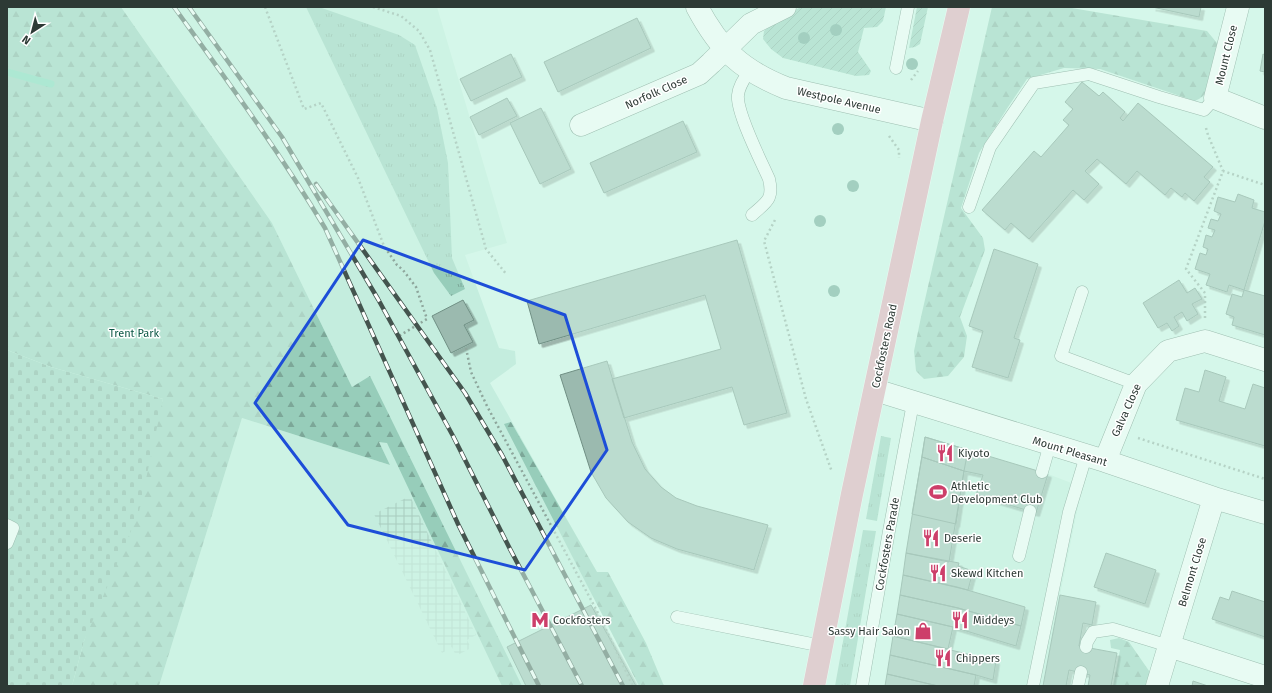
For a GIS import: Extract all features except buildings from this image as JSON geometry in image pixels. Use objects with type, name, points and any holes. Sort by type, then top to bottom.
[{"type":"main road","name":"Cockfosters Road","points":[[814,686],[846,523],[932,121],[959,7]]},
{"type":"street","name":"Westpole Avenue","points":[[697,7],[708,27],[725,49],[750,70],[767,80],[786,88],[932,121]]},
{"type":"street","points":[[725,49],[751,24],[785,7]]},
{"type":"street","name":"Mount Close","points":[[1238,7],[1209,104],[1265,118]]},
{"type":"street","name":"Norfolk Close","points":[[581,125],[699,74],[725,49]]},
{"type":"street","points":[[1205,341],[1265,360]]},
{"type":"street","name":"Galva Close","points":[[1095,458],[1117,432],[1136,384],[1168,351],[1205,341]]},
{"type":"street","name":"Mount Pleasant","points":[[875,390],[1095,458],[1214,498],[1265,513]]},
{"type":"street","name":"Belmont Close","points":[[1157,686],[1214,498]]},
{"type":"street","points":[[1169,646],[1265,677]]},
{"type":"lane","points":[[896,68],[908,7]]},
{"type":"lane","points":[[750,70],[740,85],[738,96],[742,117],[769,179],[771,190],[768,201],[752,216]]},
{"type":"lane","points":[[969,207],[990,147],[1034,83],[1089,74],[1159,97],[1209,104]]},
{"type":"lane","points":[[1082,292],[1060,356],[1136,384]]},
{"type":"lane","name":"Cockfosters Parade","points":[[862,686],[913,403]]},
{"type":"lane","points":[[1042,472],[1050,444]]},
{"type":"lane","points":[[1033,686],[1068,512],[1095,458]]},
{"type":"lane","points":[[1019,556],[1030,511]]},
{"type":"lane","points":[[7,525],[13,528],[7,543]]},
{"type":"lane","points":[[678,617],[822,646]]},
{"type":"lane","points":[[1086,647],[1087,642],[1093,632],[1113,629],[1169,646]]},
{"type":"lane","points":[[1078,686],[1081,672]]},
{"type":"path","points":[[265,7],[304,109],[321,103],[358,178],[384,246],[397,265],[413,282],[420,295],[427,319],[399,336]]},
{"type":"path","points":[[374,7],[401,16],[419,31],[430,50],[486,249],[507,275]]},
{"type":"path","points":[[909,82],[918,73],[920,65]]},
{"type":"path","points":[[1205,341],[1205,293],[1186,269],[1223,171],[1208,135],[1209,104]]},
{"type":"path","points":[[888,132],[899,150],[898,162]]},
{"type":"path","points":[[1223,171],[1265,185]]},
{"type":"path","points":[[775,220],[764,241],[806,399],[833,477]]},
{"type":"path","points":[[466,348],[471,372],[487,406],[598,613],[634,686]]},
{"type":"path","points":[[1117,432],[1265,479]]},
{"type":"highlighted area","points":[[363,240],[565,315],[607,450],[525,570],[348,525],[255,403]]},
{"type":"shaded area","points":[[121,7],[437,7],[507,243],[465,255],[499,348],[515,351],[516,364],[490,383],[597,572],[591,605],[636,686],[159,686],[242,418],[390,465],[272,223]]},
{"type":"shaded area","points":[[925,437],[1048,474],[1082,487],[1043,686],[885,686]]},
{"type":"shaded area","points":[[410,496],[476,635],[467,640],[471,648],[456,656],[452,647],[442,653],[374,514]]},
{"type":"green space","name":"Trent Park","points":[[7,7],[121,7],[272,223],[352,387],[370,376],[522,686],[502,686],[387,443],[379,442],[390,465],[242,418],[159,686],[72,686],[84,641],[163,399],[51,367],[7,350]]},
{"type":"green space","points":[[306,7],[319,7],[399,35],[415,45],[437,108],[448,163],[452,258],[465,289],[451,296],[434,273]]},
{"type":"green space","points":[[801,7],[886,7],[883,21],[877,27],[864,28],[858,52],[871,71],[869,75],[856,76],[783,58],[771,49],[763,39],[764,31],[775,20]]},
{"type":"green space","points":[[917,7],[928,7],[920,44],[909,48]]},
{"type":"green space","points":[[992,7],[1066,7],[1207,31],[1217,43],[1213,78],[1207,91],[1202,97],[1195,101],[1100,69],[1064,68],[1027,79],[979,153],[961,208],[983,238],[985,250],[960,317],[967,336],[964,357],[948,376],[924,379],[916,371],[914,351]]},
{"type":"green space","points":[[7,350],[51,367],[163,399],[139,512],[84,641],[72,686],[7,686]]},
{"type":"green space","points":[[511,422],[597,572],[608,572],[646,643],[664,686],[639,686],[504,424]]},
{"type":"green space","points":[[881,436],[891,438],[877,521],[866,519]]},
{"type":"green space","points":[[863,530],[876,531],[850,686],[835,686]]},
{"type":"green space","points":[[1119,638],[1129,642],[1154,678],[1151,686],[1113,686],[1120,650],[1111,648],[1110,640]]},
{"type":"waterway","points":[[7,72],[51,84]]},
{"type":"railway","points":[[174,7],[271,143],[325,228],[458,524],[539,686]]},
{"type":"railway","points":[[189,7],[282,137],[378,299],[453,436],[582,686]]},
{"type":"railway","points":[[316,184],[465,393],[502,455],[623,686]]},
{"type":"place","name":"Kiyoto","points":[[945,453]]},
{"type":"place","name":"Athletic Development Club","points":[[938,492]]},
{"type":"place","name":"Deserie","points":[[931,538]]},
{"type":"place","name":"Skewd Kitchen","points":[[938,573]]},
{"type":"place","name":"Cockfosters","points":[[540,620]]},
{"type":"place","name":"Middeys","points":[[960,620]]},
{"type":"place","name":"Sassy Hair Salon","points":[[923,631]]},
{"type":"place","name":"Chippers","points":[[943,658]]}]
